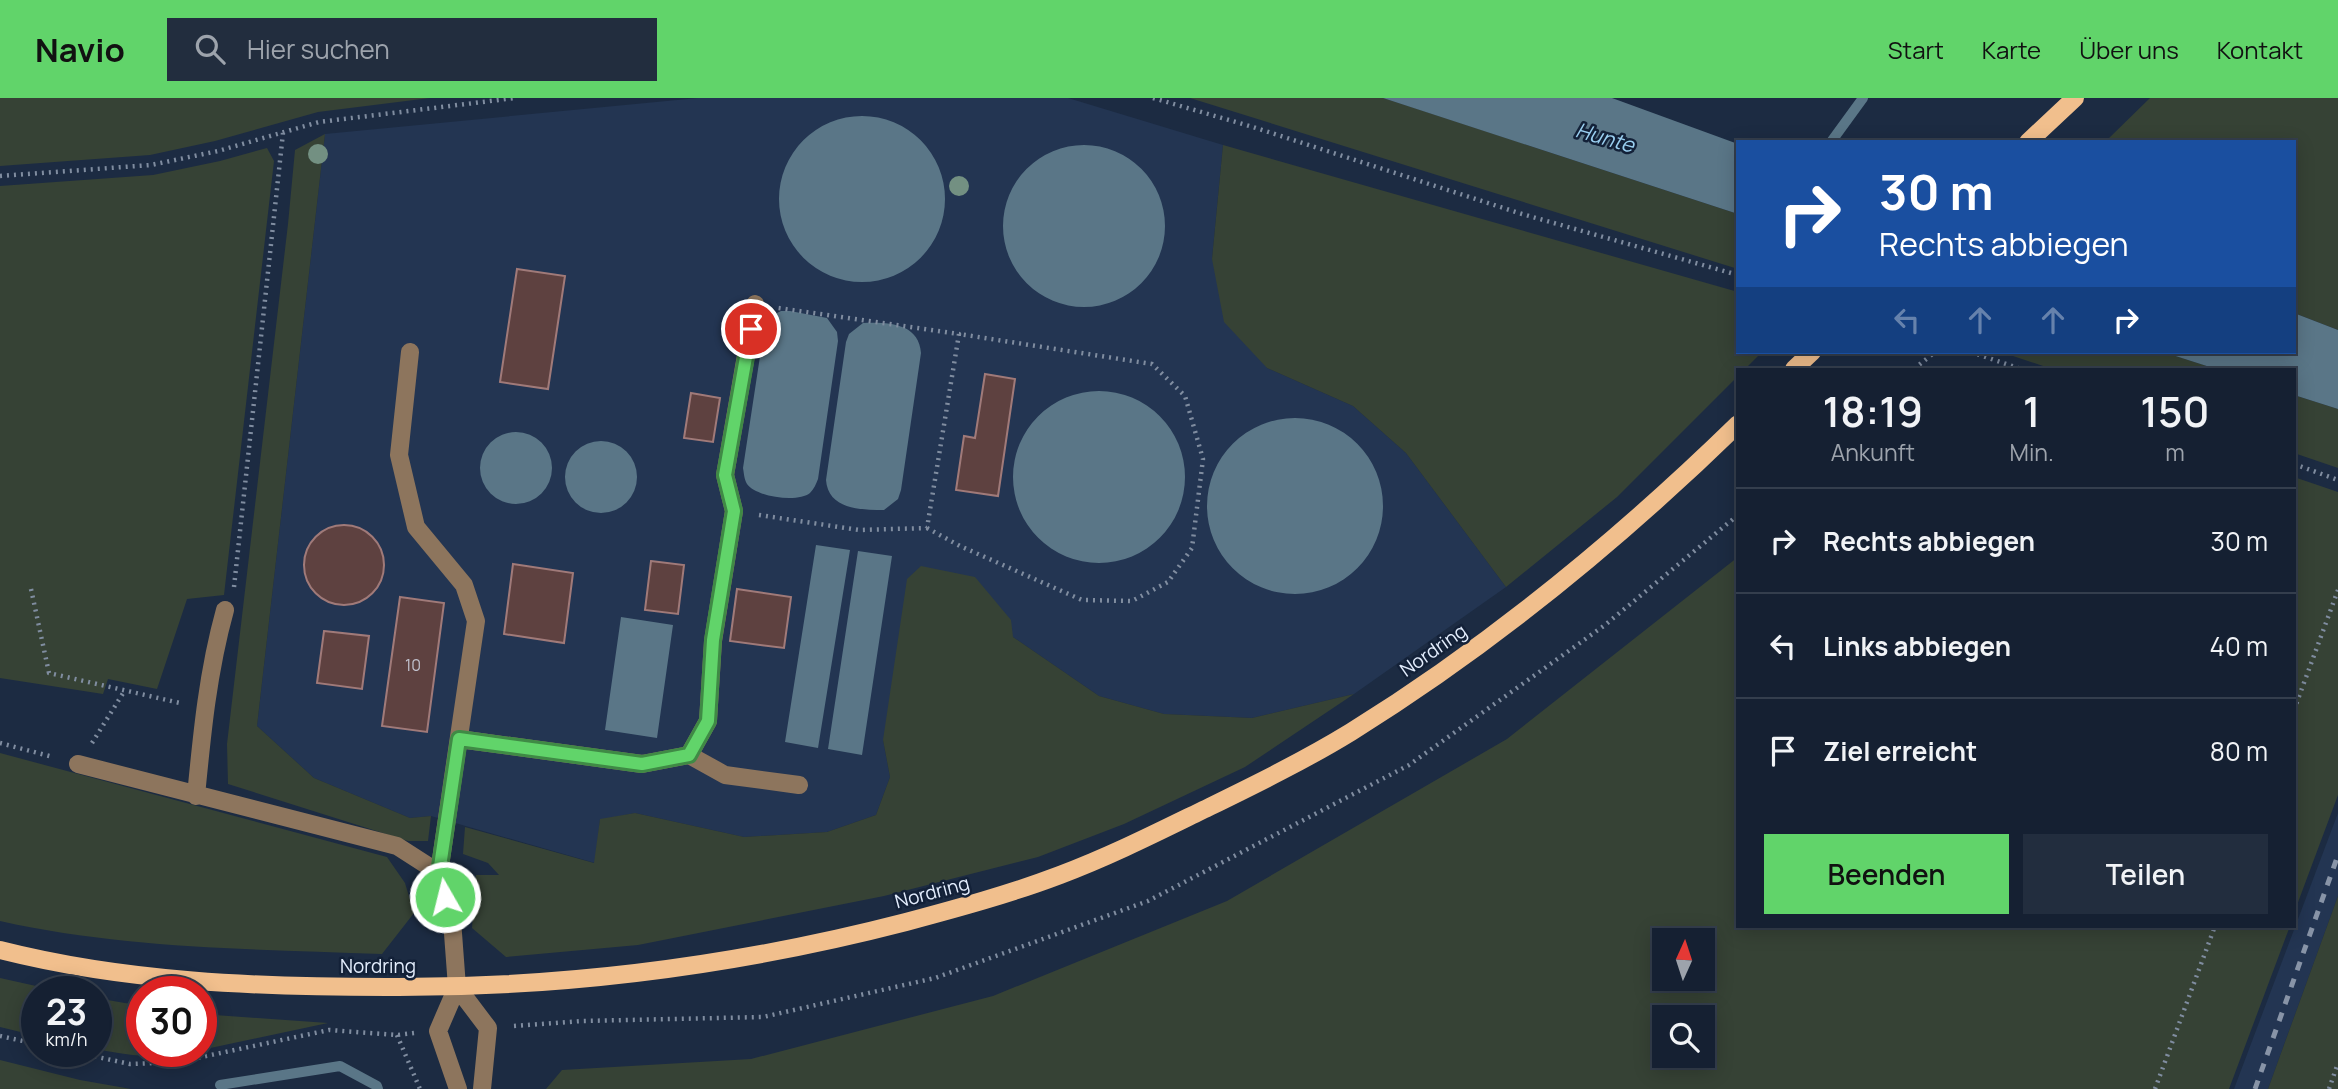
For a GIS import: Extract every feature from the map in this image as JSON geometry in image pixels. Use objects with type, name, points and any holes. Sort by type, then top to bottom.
[{"type":"main road","points":[[2030,140],[2075,98]]},
{"type":"main road","points":[[1795,368],[1810,354]]},
{"type":"main road","name":"Nordring","points":[[0,950],[45,961],[161,978],[293,987],[457,988],[553,982],[666,970],[858,934],[969,905],[1062,874],[1158,832],[1252,786],[1349,733],[1444,670],[1541,598],[1659,497],[1736,426]]},
{"type":"street","points":[[689,755],[708,721],[713,640],[734,511],[725,475],[755,304]]},
{"type":"street","points":[[410,352],[399,455],[416,527],[464,585],[475,621],[439,873],[452,920],[457,988],[438,1031],[458,1089]]},
{"type":"street","points":[[196,796],[205,709],[215,647],[225,610]]},
{"type":"street","points":[[459,739],[642,764],[689,755],[724,775],[799,785]]},
{"type":"street","points":[[78,764],[397,846],[439,873]]},
{"type":"street","points":[[457,988],[488,1028],[482,1089]]},
{"type":"path","points":[[0,176],[151,165],[218,151],[320,122],[515,98]]},
{"type":"path","points":[[1153,98],[1266,131],[1522,214],[1736,274]]},
{"type":"path","points":[[225,610],[234,587],[283,133]]},
{"type":"path","points":[[734,511],[859,530],[927,528],[960,546],[1082,600],[1132,601],[1168,582],[1192,548],[1203,459],[1185,396],[1152,364],[755,304]]},
{"type":"path","points":[[927,528],[959,334]]},
{"type":"path","points":[[1915,368],[1933,354]]},
{"type":"path","points":[[1977,354],[2018,368]]},
{"type":"path","points":[[2296,465],[2338,481]]},
{"type":"path","points":[[31,589],[49,673],[205,709]]},
{"type":"path","points":[[2296,705],[2338,590]]},
{"type":"path","points":[[0,743],[78,764],[125,690]]},
{"type":"path","points":[[2155,1089],[2214,928]]},
{"type":"path","points":[[397,1035],[421,1089]]},
{"type":"path","points":[[0,1036],[21,1041]]},
{"type":"path","points":[[2329,1089],[2338,1063]]},
{"type":"shaded area","points":[[698,98],[1068,98],[1223,145],[1212,259],[1267,368],[1353,406],[1406,453],[1506,587],[1354,694],[1252,718],[1164,714],[1099,696],[1013,637],[883,740],[890,777],[876,815],[827,832],[744,837],[635,813],[600,820],[595,863],[431,816],[410,818],[314,778],[257,726],[325,134]]},
{"type":"shaded area","points":[[2338,813],[2338,896],[2268,1089],[2234,1089],[2296,928]]},
{"type":"green space","points":[[0,98],[430,98],[318,112],[215,141],[150,155],[0,166]]},
{"type":"green space","points":[[1190,98],[1383,98],[1736,213],[1736,268]]},
{"type":"green space","points":[[2150,98],[2338,98],[2338,330],[2296,314],[2296,140],[2107,140]]},
{"type":"green space","points":[[325,134],[257,726],[314,778],[410,818],[431,816],[428,841],[408,841],[228,784],[227,744],[295,150]]},
{"type":"green space","points":[[1223,145],[1736,291],[1736,354],[1760,354],[1746,368],[1736,368],[1736,378],[1617,497],[1506,587],[1406,453],[1353,406],[1267,368],[1224,322],[1212,259]]},
{"type":"green space","points":[[267,148],[274,161],[224,595],[187,599],[157,689],[108,679],[103,694],[0,678],[0,186],[153,175]]},
{"type":"green space","points":[[2007,354],[2169,354],[2213,368],[2049,368]]},
{"type":"green space","points":[[2296,396],[2338,409],[2338,468],[2296,454]]},
{"type":"green space","points":[[2296,478],[2338,492],[2338,795],[2296,908]]},
{"type":"green space","points":[[1736,559],[1736,928],[2289,928],[2229,1089],[546,1089],[562,1070],[751,1059],[993,996],[1227,901],[1507,739]]},
{"type":"green space","points":[[921,566],[975,577],[1011,620],[1013,637],[1099,696],[1164,714],[1252,718],[1354,694],[1245,767],[1124,824],[1038,857],[884,896],[638,945],[506,957],[472,928],[476,875],[499,875],[488,863],[463,854],[465,827],[594,863],[600,819],[635,813],[744,837],[827,832],[876,815],[890,777],[883,740],[907,579]]},
{"type":"green space","points":[[0,753],[387,857],[405,883],[414,913],[382,954],[238,949],[142,942],[0,921]]},
{"type":"green space","points":[[2338,896],[2338,1089],[2268,1089]]},
{"type":"green space","points":[[0,978],[21,983],[21,1032],[0,1027]]},
{"type":"green space","points":[[112,1001],[126,1003],[126,1054],[112,1052]]},
{"type":"green space","points":[[217,1015],[328,1023],[217,1047]]},
{"type":"green space","points":[[0,1060],[21,1067],[131,1089],[0,1089]]},
{"type":"water","name":"Hunte","points":[[1383,98],[1612,98],[1736,143],[1736,213]]},
{"type":"water","points":[[862,116],[894,123],[908,130],[920,141],[931,153],[938,167],[945,199],[938,231],[931,245],[920,257],[908,268],[894,275],[862,282],[830,275],[816,268],[804,257],[793,245],[786,231],[779,199],[786,167],[793,153],[804,141],[816,130],[830,123]]},
{"type":"water","points":[[1084,145],[1115,151],[1142,168],[1159,195],[1165,226],[1159,257],[1142,284],[1115,301],[1084,307],[1053,301],[1026,284],[1009,257],[1003,226],[1009,195],[1026,168],[1053,151]]},
{"type":"water","points":[[781,311],[827,318],[837,332],[838,341],[818,479],[810,493],[796,498],[777,497],[752,489],[746,482],[743,468],[764,330],[770,319]]},
{"type":"water","points":[[2296,314],[2338,330],[2338,409],[2296,396],[2296,368],[2213,368],[2169,354],[2296,354]]},
{"type":"water","points":[[863,323],[901,326],[915,336],[921,353],[901,490],[898,499],[884,510],[856,508],[839,502],[828,490],[826,480],[846,342],[849,334]]},
{"type":"water","points":[[1099,391],[1132,398],[1160,416],[1178,444],[1185,477],[1178,510],[1160,538],[1132,556],[1099,563],[1066,556],[1038,538],[1020,510],[1013,477],[1020,444],[1038,416],[1066,398]]},
{"type":"water","points":[[1295,418],[1329,425],[1357,444],[1376,472],[1383,506],[1376,540],[1357,568],[1329,587],[1295,594],[1261,587],[1233,568],[1214,540],[1207,506],[1214,472],[1233,444],[1261,425]]},
{"type":"water","points":[[523,432],[542,442],[550,454],[550,482],[542,494],[530,502],[509,504],[490,494],[482,482],[480,461],[490,442],[502,434]]},
{"type":"water","points":[[608,441],[627,451],[635,463],[635,491],[627,503],[615,511],[594,513],[575,503],[567,491],[565,470],[575,451],[587,443]]},
{"type":"water","points":[[816,545],[850,550],[818,748],[785,742]]},
{"type":"water","points":[[858,551],[892,556],[862,755],[828,749]]},
{"type":"water","points":[[621,617],[673,625],[657,738],[605,730]]},
{"type":"building","points":[[517,269],[565,276],[548,389],[500,382]]},
{"type":"building","points":[[985,374],[1015,379],[998,496],[956,490],[964,436],[975,438]]},
{"type":"building","points":[[691,393],[720,398],[713,442],[684,438]]},
{"type":"building","points":[[344,525],[359,528],[372,537],[381,550],[384,565],[381,580],[372,593],[359,602],[344,605],[329,602],[316,593],[307,580],[304,565],[307,550],[316,537],[329,528]]},
{"type":"building","points":[[651,561],[684,565],[678,614],[645,610]]},
{"type":"building","points":[[513,564],[573,573],[564,643],[504,634]]},
{"type":"building","points":[[737,589],[791,597],[784,648],[730,641]]},
{"type":"building","points":[[400,597],[444,603],[427,732],[382,726]]},
{"type":"building","points":[[324,631],[369,636],[362,689],[317,683]]},
{"type":"waterway","points":[[1832,140],[1863,98]]},
{"type":"waterway","points":[[220,1085],[340,1066],[378,1089]]},
{"type":"railway","points":[[2255,1089],[2338,855]]},
{"type":"route","points":[[445,897],[439,873],[459,739],[642,764],[689,755],[708,721],[713,640],[734,511],[725,475],[751,329]]}]
